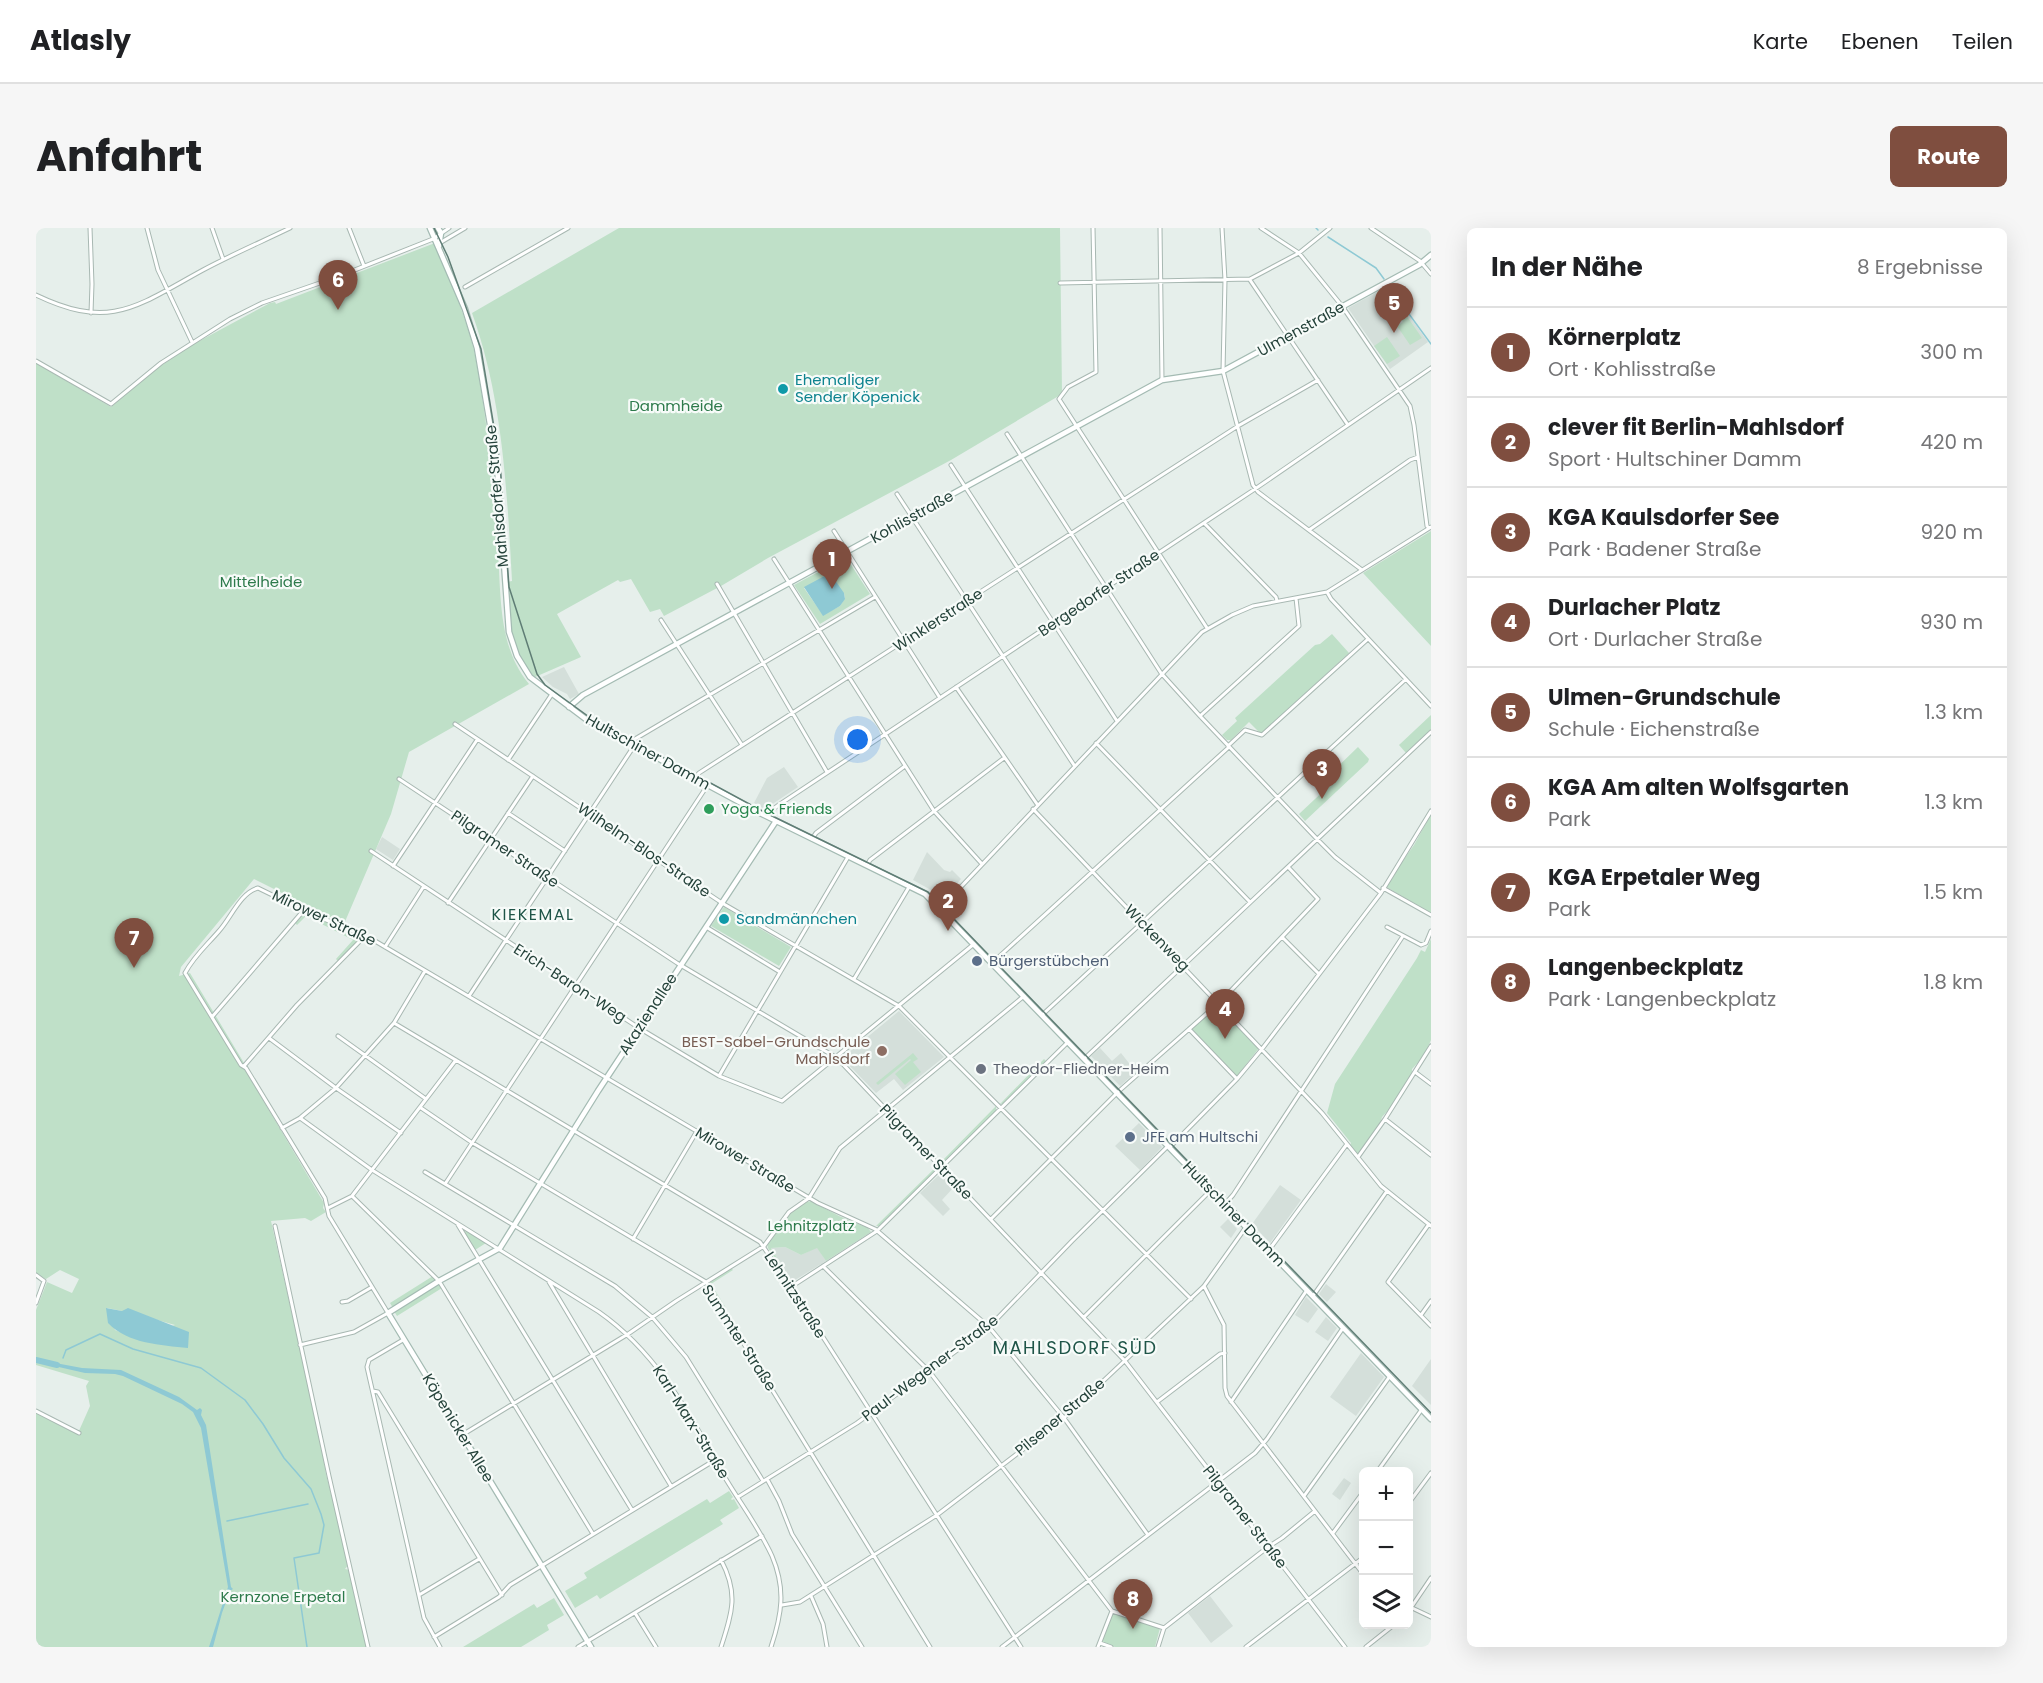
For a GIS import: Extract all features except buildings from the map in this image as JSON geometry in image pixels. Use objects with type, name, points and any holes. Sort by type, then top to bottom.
[{"type":"street","points":[[90,228],[91,313]]},
{"type":"street","points":[[147,228],[158,270],[192,342]]},
{"type":"street","points":[[212,228],[224,259]]},
{"type":"street","points":[[36,295],[65,307],[91,313],[124,310],[290,228]]},
{"type":"street","points":[[349,228],[364,266]]},
{"type":"street","name":"Mahlsdorfer Straße","points":[[430,228],[439,244],[472,327],[477,348],[496,465],[509,632],[516,656],[530,676]]},
{"type":"street","points":[[36,361],[111,404],[147,373],[230,319],[262,303],[435,238],[440,230],[449,228]]},
{"type":"street","points":[[439,244],[465,228]]},
{"type":"street","points":[[465,287],[568,228]]},
{"type":"street","points":[[1093,228],[1096,372],[1068,387],[1059,399],[1206,628]]},
{"type":"street","points":[[1160,228],[1162,380]]},
{"type":"street","points":[[1222,228],[1225,280],[1223,370],[1255,489],[1362,570]]},
{"type":"street","points":[[940,909],[1206,628],[1243,609],[1327,592],[1430,527],[1427,526],[1410,406],[1342,306],[1299,253],[1261,228]]},
{"type":"street","points":[[1060,283],[1250,279],[1299,253],[1330,228]]},
{"type":"street","points":[[1371,228],[1423,263],[1431,274]]},
{"type":"street","name":"Mahlsdorfer Straße","points":[[439,244],[440,230]]},
{"type":"street","name":"Ulmenstraße","points":[[1162,380],[1223,370],[1423,263],[1431,255]]},
{"type":"street","points":[[1250,279],[1348,425]]},
{"type":"street","name":"Bergedorfer Straße","points":[[766,816],[827,772],[1255,489],[1431,368]]},
{"type":"street","name":"Kohlisstraße","points":[[568,706],[584,695],[1162,380]]},
{"type":"street","name":"Winklerstraße","points":[[694,779],[699,773],[742,745],[1183,461],[1318,380]]},
{"type":"street","points":[[1007,434],[1161,673],[1317,839],[1335,857],[1381,893]]},
{"type":"street","points":[[1309,530],[1410,460],[1418,457]]},
{"type":"street","points":[[951,465],[1117,721]]},
{"type":"street","points":[[897,494],[1074,765]]},
{"type":"street","points":[[1204,523],[1276,597],[1277,601]]},
{"type":"street","points":[[834,531],[940,698]]},
{"type":"street","points":[[774,559],[934,811],[982,864]]},
{"type":"street","points":[[717,584],[827,772]]},
{"type":"street","points":[[1327,592],[1431,706]]},
{"type":"street","points":[[469,996],[590,814],[635,739],[876,597]]},
{"type":"street","points":[[1200,716],[1299,626],[1296,598]]},
{"type":"street","points":[[662,620],[742,745]]},
{"type":"street","points":[[992,963],[1245,730],[1262,735],[1368,639]]},
{"type":"street","name":"Hultschiner Damm","points":[[530,676],[587,720],[707,786],[925,894],[1431,1419]]},
{"type":"street","points":[[1042,1015],[1406,679]]},
{"type":"street","points":[[956,687],[1037,805]]},
{"type":"street","points":[[508,760],[552,694]]},
{"type":"street","name":"Wilhelm-Blos-Straße","points":[[455,724],[722,903],[899,1006],[1191,1299]]},
{"type":"street","points":[[1084,1059],[1431,732]]},
{"type":"street","points":[[393,866],[477,739]]},
{"type":"street","points":[[1096,742],[1250,902]]},
{"type":"street","points":[[867,865],[1004,758]]},
{"type":"street","points":[[812,839],[816,833],[905,766]]},
{"type":"street","points":[[448,903],[533,776]]},
{"type":"street","name":"Pilgramer Straße","points":[[399,779],[616,924],[837,1058],[1125,1361],[1345,1647]]},
{"type":"street","points":[[445,1184],[707,786]]},
{"type":"street","name":"Wickenweg","points":[[1033,809],[1328,1119],[1374,1178],[1430,1225]]},
{"type":"street","name":"Paul-Wegener-Straße","points":[[738,1497],[871,1413],[989,1327],[1237,1079],[1381,893],[1431,811]]},
{"type":"street","points":[[508,813],[565,851]]},
{"type":"street","name":"Akazienallee","points":[[498,1250],[606,1078],[776,821]]},
{"type":"street","name":"Erich-Baron-Weg","points":[[370,851],[639,1028],[719,1076],[782,1101],[974,944]]},
{"type":"street","points":[[719,1076],[849,856]]},
{"type":"street","points":[[991,1220],[1117,1093],[1219,1003],[1318,899],[1288,867]]},
{"type":"street","points":[[385,946],[424,886]]},
{"type":"street","points":[[854,980],[910,886]]},
{"type":"street","name":"Mirower Straße","points":[[185,973],[250,891],[258,888],[385,946],[809,1198],[877,1231],[989,1327],[1064,1418],[1148,1535]]},
{"type":"street","points":[[1383,888],[1431,915]]},
{"type":"street","points":[[212,1017],[304,910]]},
{"type":"street","points":[[706,927],[780,972]]},
{"type":"street","points":[[1387,927],[1421,945],[1425,943],[1431,931]]},
{"type":"street","points":[[244,1066],[363,936]]},
{"type":"street","points":[[1225,1204],[1403,936]]},
{"type":"street","points":[[1282,937],[1318,974]]},
{"type":"street","points":[[282,1128],[300,1118],[336,1088],[394,1023],[425,971]]},
{"type":"street","name":"Köpenicker Allee","points":[[185,973],[240,1065],[244,1066],[325,1198],[329,1216],[591,1647]]},
{"type":"street","points":[[462,1435],[553,1381],[764,1246],[789,1212],[809,1198],[840,1148],[1023,996]]},
{"type":"street","name":"Lehnitzstraße","points":[[394,1023],[764,1246],[1021,1647]]},
{"type":"street","points":[[1189,1029],[1237,1079]]},
{"type":"street","points":[[338,1036],[427,1100]]},
{"type":"street","points":[[269,1038],[401,1133]]},
{"type":"street","points":[[791,1287],[877,1231],[1068,1042]]},
{"type":"street","points":[[1357,1157],[1385,1119],[1431,1046]]},
{"type":"street","points":[[328,1208],[352,1196],[456,1060]]},
{"type":"street","points":[[1415,1072],[1431,1084]]},
{"type":"street","name":"Summter Straße","points":[[421,1108],[471,1142],[705,1282],[930,1647]]},
{"type":"street","name":"Karl-Marx-Straße","points":[[300,1118],[372,1170],[589,1305],[628,1334],[666,1380],[762,1536],[776,1564],[782,1605]]},
{"type":"street","points":[[1385,1119],[1431,1155]]},
{"type":"street","points":[[633,1239],[697,1131]]},
{"type":"street","points":[[1269,1250],[1347,1144]]},
{"type":"street","points":[[425,1172],[615,1286],[652,1317],[686,1357],[779,1501],[792,1534],[862,1647]]},
{"type":"street","points":[[1084,1317],[1211,1190]]},
{"type":"street","points":[[1313,1296],[1387,1191]]},
{"type":"street","points":[[352,1196],[439,1281],[593,1534]]},
{"type":"street","points":[[458,1225],[632,1510]]},
{"type":"street","points":[[1430,1225],[1388,1282],[1431,1326]]},
{"type":"street","points":[[275,1226],[368,1647]]},
{"type":"street","name":"Pilsener Straße","points":[[782,1605],[792,1604],[811,1596],[936,1515],[1064,1418],[1204,1286],[1246,1227]]},
{"type":"street","points":[[300,1345],[354,1332],[439,1281],[498,1250]]},
{"type":"street","points":[[823,1266],[929,1371],[1112,1611],[1164,1628]]},
{"type":"street","points":[[36,1275],[44,1281],[36,1303]]},
{"type":"street","points":[[549,1282],[549,1286],[671,1486]]},
{"type":"street","points":[[1204,1286],[1224,1325],[1225,1388],[1231,1402],[1359,1568]]},
{"type":"street","points":[[342,1302],[372,1287]]},
{"type":"street","points":[[1231,1402],[1307,1290]]},
{"type":"street","points":[[1421,1315],[1431,1301]]},
{"type":"street","points":[[1002,1647],[1255,1453],[1264,1444],[1343,1327]]},
{"type":"street","points":[[404,1339],[368,1362],[424,1617],[440,1647]]},
{"type":"street","points":[[1157,1402],[1220,1354],[1225,1353]]},
{"type":"street","points":[[1304,1496],[1390,1376]]},
{"type":"street","points":[[373,1391],[378,1392],[502,1595]]},
{"type":"street","points":[[1381,1467],[1422,1409]]},
{"type":"street","points":[[36,1410],[79,1433]]},
{"type":"street","points":[[434,1637],[502,1595],[510,1585],[715,1460]]},
{"type":"street","points":[[1413,1497],[1431,1473]]},
{"type":"street","points":[[1333,1533],[1359,1498]]},
{"type":"street","points":[[1158,1647],[1164,1628],[1315,1511]]},
{"type":"street","points":[[578,1647],[762,1536]]},
{"type":"street","points":[[419,1595],[479,1559]]},
{"type":"street","points":[[721,1560],[730,1581],[733,1604],[721,1647]]},
{"type":"street","points":[[1246,1647],[1359,1560]]},
{"type":"street","points":[[1413,1603],[1431,1578]]},
{"type":"street","points":[[811,1596],[823,1624],[827,1647]]},
{"type":"street","points":[[771,1647],[782,1605]]},
{"type":"street","points":[[1413,1610],[1431,1617]]},
{"type":"street","points":[[1111,1647],[1099,1645],[1112,1611]]},
{"type":"street","points":[[635,1613],[656,1647]]},
{"type":"street","points":[[1366,1647],[1389,1629]]},
{"type":"shaded area","points":[[1388,286],[1428,342],[1390,369],[1348,308]]},
{"type":"shaded area","points":[[564,667],[579,694],[570,699],[567,694],[553,687],[542,677]]},
{"type":"shaded area","points":[[784,767],[798,787],[765,809],[754,803],[767,778]]},
{"type":"shaded area","points":[[382,837],[400,849],[393,860],[376,849]]},
{"type":"shaded area","points":[[927,852],[944,870],[950,872],[952,870],[961,879],[942,900],[931,890],[913,880]]},
{"type":"shaded area","name":"BEST-Sabel-Grundschule Mahlsdorf","points":[[899,1011],[944,1057],[903,1090],[894,1079],[876,1093],[842,1058]]},
{"type":"shaded area","points":[[1100,1048],[1112,1061],[1121,1053],[1136,1072],[1120,1086],[1091,1056]]},
{"type":"shaded area","points":[[1139,1123],[1162,1147],[1140,1170],[1115,1146]]},
{"type":"shaded area","points":[[941,1173],[954,1187],[942,1200],[950,1209],[943,1216],[920,1193]]},
{"type":"shaded area","points":[[1280,1185],[1301,1200],[1270,1243],[1252,1224]]},
{"type":"shaded area","points":[[1228,1219],[1237,1229],[1231,1238],[1220,1227]]},
{"type":"shaded area","points":[[785,1247],[801,1255],[817,1247],[826,1261],[792,1282],[771,1248]]},
{"type":"shaded area","points":[[1326,1284],[1336,1292],[1327,1302],[1319,1294]]},
{"type":"shaded area","points":[[1306,1297],[1318,1309],[1308,1323],[1295,1315]]},
{"type":"shaded area","points":[[1326,1317],[1337,1328],[1328,1341],[1315,1332]]},
{"type":"shaded area","points":[[1361,1353],[1384,1377],[1356,1416],[1330,1397]]},
{"type":"shaded area","points":[[1431,1359],[1431,1405],[1412,1386]]},
{"type":"shaded area","points":[[1344,1478],[1351,1483],[1340,1500],[1332,1494]]},
{"type":"shaded area","points":[[1210,1596],[1233,1626],[1211,1643],[1188,1613]]},
{"type":"green space","name":"Dammheide","points":[[619,228],[1060,228],[1062,394],[951,460],[664,616],[660,609],[650,612],[631,579],[620,582],[618,580],[557,614],[581,657],[535,677],[519,657],[512,633],[507,582],[512,581],[502,446],[491,378],[472,313]]},
{"type":"green space","name":"Mittelheide","points":[[435,243],[474,350],[489,444],[503,620],[512,654],[529,684],[409,752],[391,814],[344,924],[254,879],[181,967],[179,976],[190,973],[324,1203],[323,1208],[326,1212],[311,1221],[305,1218],[271,1221],[326,1474],[349,1564],[345,1569],[350,1570],[367,1647],[36,1647],[36,1411],[78,1433],[90,1406],[86,1386],[89,1381],[36,1365],[36,1310],[47,1282],[72,1293],[79,1279],[60,1270],[46,1279],[36,1274],[36,363],[111,407],[156,369],[192,345],[270,303],[275,302],[276,304]],"holes":[[[107,1308],[147,1316],[175,1325],[135,1338],[115,1330]]]},
{"type":"green space","points":[[1404,312],[1422,338],[1410,345],[1397,326],[1403,322],[1399,316]]},
{"type":"green space","points":[[1387,337],[1400,356],[1387,364],[1374,346]]},
{"type":"green space","points":[[1431,531],[1431,646],[1363,573]]},
{"type":"green space","points":[[846,557],[870,594],[820,624],[794,585]],"holes":[[[804,588],[844,593],[845,598],[840,606],[823,615]]]},
{"type":"green space","points":[[1332,634],[1349,653],[1262,733],[1249,722],[1231,740],[1227,740],[1222,735],[1237,721],[1235,718],[1315,645],[1320,644]]},
{"type":"green space","points":[[1431,715],[1431,729],[1406,753],[1399,745]]},
{"type":"green space","points":[[1358,747],[1369,759],[1368,762],[1305,821],[1299,814],[1331,784],[1326,778]]},
{"type":"green space","points":[[1431,814],[1431,914],[1385,886],[1414,845]]},
{"type":"green space","points":[[724,907],[791,947],[779,966],[711,926]]},
{"type":"green space","points":[[306,913],[358,935],[359,940],[338,961],[336,959],[353,940],[306,916],[297,925],[295,923]]},
{"type":"green space","points":[[1431,939],[1431,1040],[1424,1056],[1412,1069],[1412,1073],[1391,1107],[1382,1117],[1380,1124],[1357,1153],[1327,1113],[1335,1084],[1421,950],[1425,952]]},
{"type":"green space","points":[[1217,1006],[1224,1010],[1222,1012],[1219,1009],[1214,1014],[1219,1020],[1225,1014],[1230,1016],[1259,1048],[1237,1076],[1193,1031],[1193,1027]]},
{"type":"green space","points":[[913,1053],[918,1059],[913,1062],[921,1072],[905,1085],[895,1074],[910,1059],[878,1085],[876,1083]]},
{"type":"green space","points":[[1044,1059],[1046,1061],[1003,1104],[997,1103],[1001,1103]]},
{"type":"green space","points":[[996,1106],[996,1111],[943,1163],[941,1162]]},
{"type":"green space","points":[[936,1167],[937,1169],[879,1226],[876,1226]]},
{"type":"green space","name":"Lehnitzplatz","points":[[811,1201],[868,1228],[871,1232],[826,1261],[817,1248],[801,1255],[785,1247],[771,1248],[791,1283],[767,1244],[791,1212]]},
{"type":"green space","points":[[464,1232],[486,1243],[475,1250]]},
{"type":"green space","points":[[731,1268],[733,1270],[711,1284],[726,1308],[724,1310],[709,1283]]},
{"type":"green space","points":[[433,1276],[436,1281],[393,1308],[390,1303]]},
{"type":"green space","points":[[437,1285],[442,1288],[397,1316],[394,1311]]},
{"type":"green space","points":[[729,1491],[733,1497],[731,1499],[734,1499],[739,1508],[720,1520],[723,1524],[600,1599],[597,1595],[575,1608],[565,1591],[587,1578],[584,1573],[707,1499],[710,1503]]},
{"type":"green space","points":[[554,1598],[564,1615],[547,1625],[549,1630],[521,1647],[463,1647],[534,1604],[537,1608]]},
{"type":"green space","points":[[1113,1613],[1160,1628],[1155,1647],[1115,1647],[1102,1643]]},
{"type":"water","points":[[830,573],[844,593],[845,599],[840,606],[823,616],[804,587]]},
{"type":"water","points":[[106,1308],[122,1311],[128,1308],[189,1332],[188,1348],[145,1342],[125,1335],[108,1323]]},
{"type":"water","points":[[50,1362],[82,1368],[121,1370],[179,1397],[197,1410],[200,1408],[202,1410],[201,1415],[206,1425],[233,1589],[230,1591],[222,1613],[213,1647],[209,1647],[228,1587],[201,1428],[193,1412],[182,1404],[123,1376],[85,1373],[50,1365]]},
{"type":"waterway","points":[[1328,237],[1376,268],[1384,279]]},
{"type":"waterway","points":[[1390,288],[1431,344]]},
{"type":"waterway","points":[[63,1358],[66,1350],[100,1334],[133,1349],[201,1368],[245,1400],[284,1458],[311,1489],[324,1525],[319,1553],[294,1558],[307,1647]]},
{"type":"waterway","points":[[36,1360],[57,1365]]},
{"type":"waterway","points":[[227,1521],[308,1504]]},
{"type":"tram line","points":[[434,228],[448,257],[481,349],[500,463],[509,587],[537,674],[545,685],[592,719],[768,814],[928,892],[1431,1413]]},
{"type":"place","name":"KGA Am alten Wolfsgarten","points":[[338,310]]},
{"type":"place","name":"Ulmen-Grundschule","points":[[1394,333]]},
{"type":"place","name":"Ehemaliger Sender Köpenick","points":[[783,389]]},
{"type":"place","name":"Körnerplatz","points":[[832,589]]},
{"type":"place","name":"KGA Kaulsdorfer See","points":[[1322,799]]},
{"type":"place","name":"Yoga & Friends","points":[[709,809]]},
{"type":"place","name":"Sandmännchen","points":[[724,919]]},
{"type":"place","name":"clever fit Berlin-Mahlsdorf","points":[[948,931]]},
{"type":"place","name":"Bürgerstübchen","points":[[977,961]]},
{"type":"place","name":"KGA Erpetaler Weg","points":[[134,968]]},
{"type":"place","name":"Durlacher Platz","points":[[1225,1039]]},
{"type":"place","name":"BEST-Sabel-Grundschule Mahlsdorf","points":[[882,1051]]},
{"type":"place","name":"Theodor-Fliedner-Heim","points":[[981,1069]]},
{"type":"place","name":"JFE am Hultschi","points":[[1130,1137]]},
{"type":"place","name":"Langenbeckplatz","points":[[1133,1629]]},
{"type":"district","name":"KIEKEMAL","points":[[533,914]]},
{"type":"district","name":"MAHLSDORF SÜD","points":[[1075,1348]]},
{"type":"park label","name":"Kernzone Erpetal","points":[[283,1597]]}]
